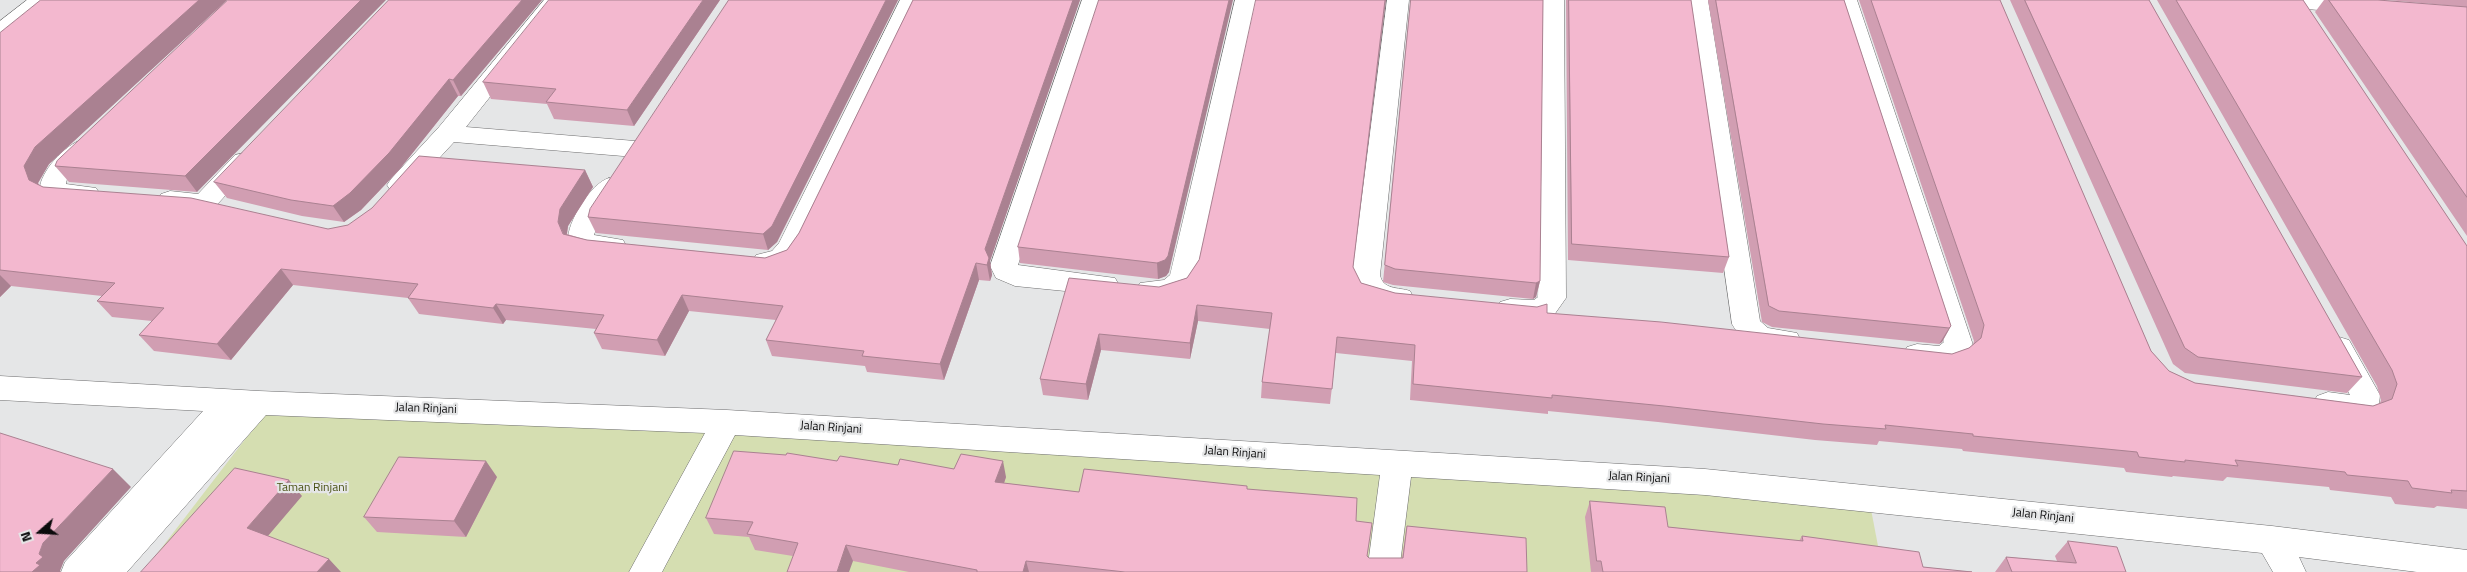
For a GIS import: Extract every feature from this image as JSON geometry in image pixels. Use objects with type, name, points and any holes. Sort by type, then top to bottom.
[{"type":"street","points":[[0,32],[41,0]]},
{"type":"street","points":[[387,199],[448,133],[556,0]]},
{"type":"street","points":[[740,259],[770,262],[781,258],[790,248],[911,0]]},
{"type":"street","points":[[1093,0],[1004,266],[1006,271],[1015,276],[1159,290],[1177,285],[1184,275],[1246,0]]},
{"type":"street","points":[[1398,0],[1367,283],[1371,291],[1379,295],[1421,300]]},
{"type":"street","points":[[1486,307],[1542,310],[1549,305],[1552,298],[1553,0]]},
{"type":"street","points":[[1697,0],[1746,324],[1750,331],[1762,338],[1806,343]]},
{"type":"street","points":[[1846,0],[1958,342],[1958,349],[1943,357],[1894,352]]},
{"type":"street","points":[[2289,0],[2383,8]]},
{"type":"street","points":[[2289,0],[2311,26]]},
{"type":"street","points":[[103,130],[55,176],[52,186],[57,192],[106,196]]},
{"type":"street","points":[[448,133],[640,141],[584,223],[580,236],[580,241],[586,244],[634,249]]},
{"type":"street","points":[[204,203],[262,141]]},
{"type":"street","points":[[146,199],[204,203],[232,209]]},
{"type":"street","points":[[2309,402],[2357,408],[2364,405],[2366,401],[2365,395],[2327,326]]},
{"type":"street","name":"Jalan Rinjani","points":[[0,388],[245,402],[727,422],[1705,482],[2272,540],[2467,564]]},
{"type":"street","points":[[76,572],[245,402]]},
{"type":"street","points":[[106,572],[245,402]]},
{"type":"street","points":[[645,572],[727,422]]},
{"type":"street","points":[[1383,572],[1397,464]]},
{"type":"street","points":[[2272,540],[2290,572]]},
{"type":"green space","name":"Taman Rinjani","points":[[273,403],[1869,499],[1883,572],[143,572]]},
{"type":"building","points":[[41,0],[199,0],[35,147],[24,166],[29,180],[43,187],[191,198],[328,229],[348,225],[372,208],[419,156],[585,170],[560,209],[558,222],[563,234],[587,240],[765,258],[787,250],[799,233],[913,0],[1073,0],[985,249],[989,258],[987,265],[976,263],[940,364],[862,356],[864,351],[766,340],[783,306],[682,295],[657,340],[594,333],[604,315],[496,304],[493,308],[408,298],[418,284],[281,269],[217,344],[139,335],[164,308],[97,301],[115,283],[0,270],[0,33]]},
{"type":"building","points":[[228,0],[361,0],[185,176],[55,166],[57,161]]},
{"type":"building","points":[[389,0],[522,0],[453,80],[449,79],[389,153],[350,193],[333,206],[291,200],[214,182]]},
{"type":"building","points":[[549,0],[703,0],[627,110],[546,102],[556,89],[483,82]]},
{"type":"building","points":[[729,0],[886,0],[772,226],[763,234],[588,217],[590,209]]},
{"type":"building","points":[[1099,0],[1229,0],[1168,256],[1165,260],[1157,263],[1018,247]]},
{"type":"building","points":[[1256,0],[1385,0],[1353,267],[1361,283],[1395,293],[1537,307],[1547,304],[1547,313],[1661,322],[1952,354],[1969,348],[1981,338],[1984,325],[1871,0],[2000,0],[2151,351],[2169,371],[2195,383],[2373,406],[2392,399],[2397,384],[2392,370],[2176,0],[2303,0],[2467,246],[2467,491],[2451,490],[2452,493],[2412,488],[2408,481],[2235,460],[2238,466],[2139,457],[2137,452],[1973,436],[1973,434],[1885,425],[1886,429],[1823,424],[1552,395],[1552,398],[1413,384],[1415,345],[1337,337],[1332,389],[1262,382],[1272,313],[1197,305],[1190,343],[1099,334],[1086,384],[1040,379],[1069,278],[1159,287],[1187,278],[1199,260]]},
{"type":"building","points":[[1411,0],[1543,0],[1540,281],[1536,283],[1395,269],[1385,265]]},
{"type":"building","points":[[1569,0],[1691,0],[1729,257],[1572,244]]},
{"type":"building","points":[[1716,0],[1844,0],[1951,326],[1949,328],[1779,311],[1769,306]]},
{"type":"building","points":[[2025,0],[2149,0],[2362,377],[2198,357],[2185,348]]},
{"type":"building","points":[[2329,0],[2378,0],[2467,7],[2467,197]]},
{"type":"building","points":[[0,433],[113,469],[43,543],[39,554],[43,557],[36,563],[40,565],[32,572],[0,572]]},
{"type":"building","points":[[734,451],[786,455],[787,453],[837,461],[840,456],[898,465],[900,459],[954,469],[961,454],[1003,461],[995,482],[1079,492],[1084,469],[1247,486],[1247,489],[1357,498],[1356,521],[1372,523],[1367,556],[1369,558],[1403,558],[1407,526],[1526,538],[1527,572],[1125,572],[1026,561],[1023,572],[977,572],[977,570],[846,545],[837,572],[787,572],[798,543],[747,534],[753,522],[706,518]]},
{"type":"building","points":[[399,457],[486,461],[454,521],[364,517]]},
{"type":"building","points":[[235,468],[289,480],[247,528],[329,559],[317,572],[141,572]]},
{"type":"building","points":[[1590,501],[1665,507],[1668,527],[1803,541],[1802,536],[1919,552],[1923,567],[1972,572],[1603,572],[1601,561],[1597,561]]},
{"type":"building","points":[[2068,541],[2117,547],[2126,572],[2012,572],[2006,557],[2076,563]]}]
